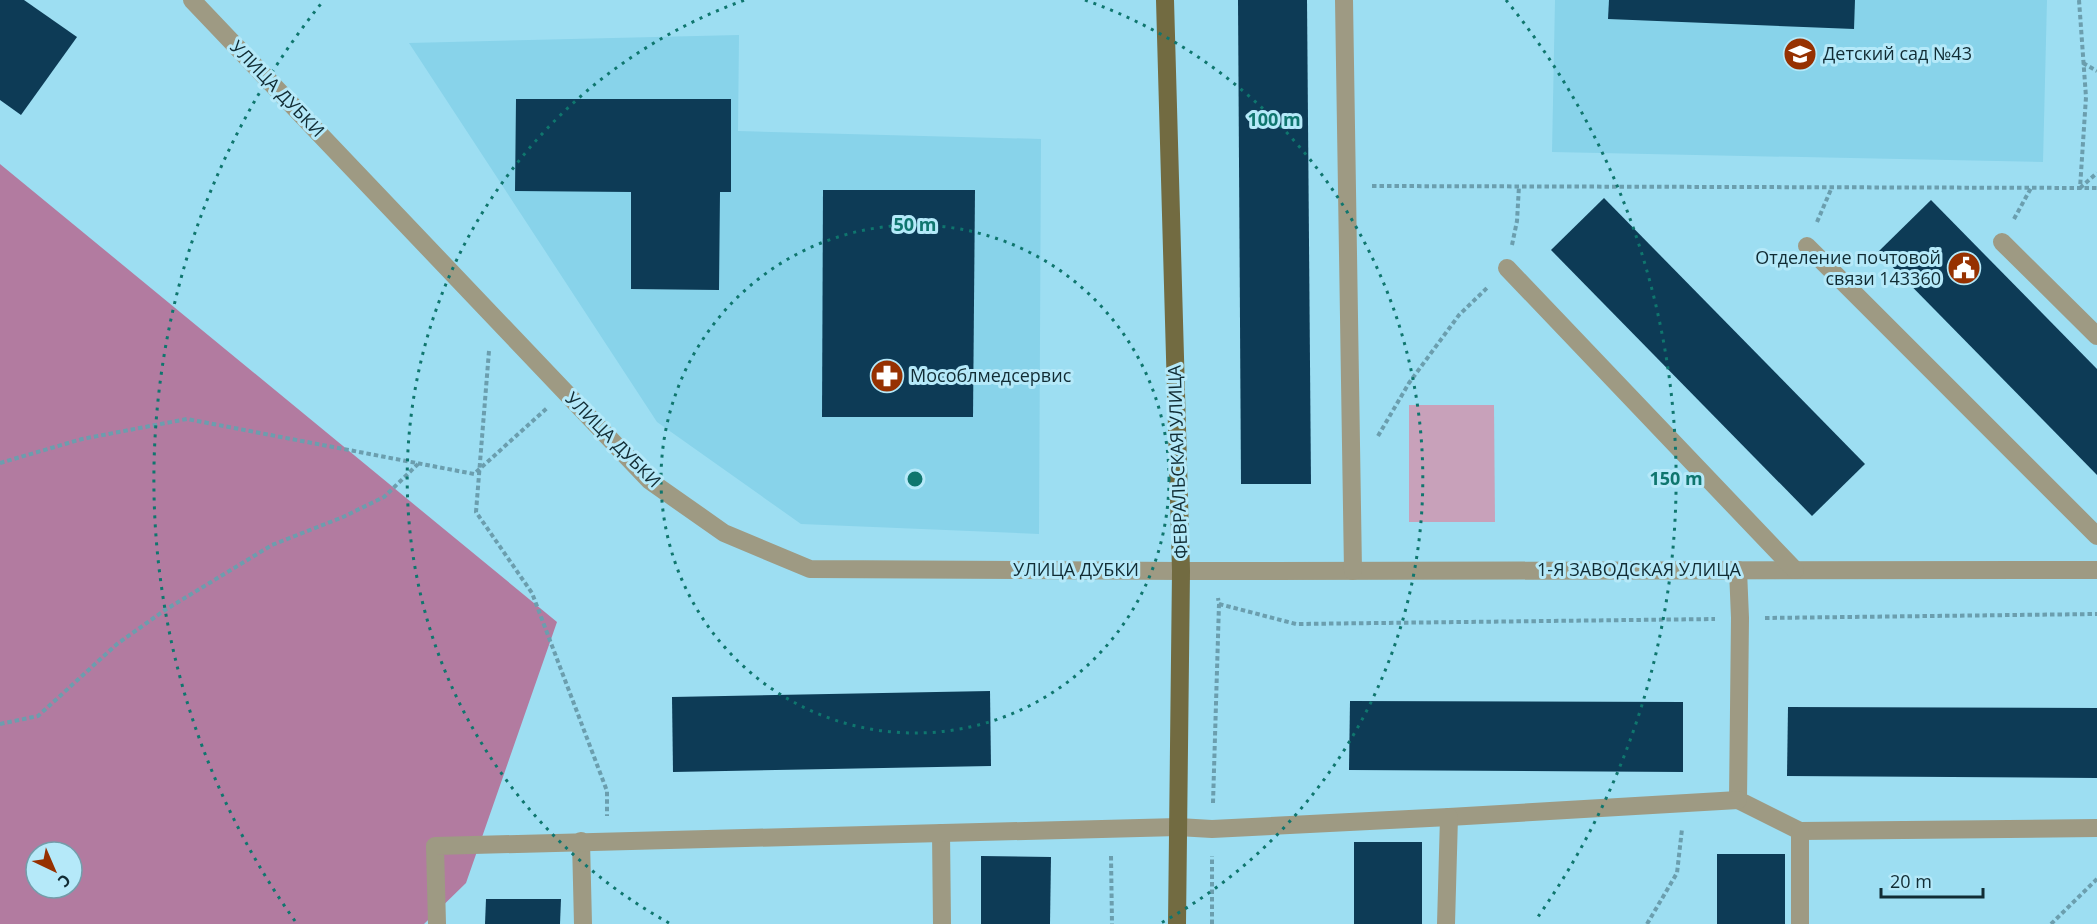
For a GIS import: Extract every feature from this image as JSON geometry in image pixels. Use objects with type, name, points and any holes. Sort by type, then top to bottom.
[{"type":"main road","name":"ФЕВРАЛЬСКАЯ УЛИЦА","points":[[1165,0],[1181,571],[1177,924]]},
{"type":"street","name":"УЛИЦА ДУБКИ","points":[[192,0],[650,481],[724,533],[810,569],[1181,571]]},
{"type":"street","points":[[1344,0],[1353,571]]},
{"type":"street","points":[[2002,242],[2097,336]]},
{"type":"street","points":[[1807,246],[2097,536]]},
{"type":"street","points":[[1507,268],[1795,570]]},
{"type":"street","points":[[1738,570],[1740,618],[1738,800]]},
{"type":"street","name":"1-Я ЗАВОДСКАЯ УЛИЦА","points":[[1181,571],[2097,570]]},
{"type":"street","points":[[437,924],[435,846],[1178,827],[1212,829],[1738,800],[1800,831],[2097,828]]},
{"type":"street","points":[[1446,924],[1449,817]]},
{"type":"street","points":[[1800,831],[1800,924]]},
{"type":"street","points":[[941,833],[942,924]]},
{"type":"street","points":[[581,842],[583,924]]},
{"type":"path","points":[[2079,0],[2086,97],[2080,188]]},
{"type":"path","points":[[2083,63],[2097,71]]},
{"type":"path","points":[[2080,188],[2097,173]]},
{"type":"path","points":[[1347,185],[2097,188]]},
{"type":"path","points":[[1376,442],[1409,383],[1459,315],[1507,268],[1517,221],[1519,186]]},
{"type":"path","points":[[1807,246],[1832,187]]},
{"type":"path","points":[[2002,242],[2031,188]]},
{"type":"path","points":[[491,314],[476,512],[532,593],[569,696],[607,791],[608,841]]},
{"type":"path","points":[[0,463],[81,439],[187,419],[474,474],[565,392]]},
{"type":"path","points":[[0,724],[38,716],[117,644],[165,610],[272,545],[384,497],[418,464]]},
{"type":"path","points":[[1212,924],[1212,829],[1219,604],[1296,624],[2097,614]]},
{"type":"path","points":[[1647,924],[1677,873],[1683,821]]},
{"type":"path","points":[[1111,829],[1112,924]]},
{"type":"path","points":[[2051,924],[2097,879]]},
{"type":"shaded area","name":"Детский сад №43","points":[[1555,0],[2047,0],[2043,162],[1552,152]]},
{"type":"shaded area","points":[[739,35],[738,131],[1041,139],[1039,534],[801,524],[657,422],[409,43]]},
{"type":"shaded area","points":[[0,164],[557,622],[466,883],[424,924],[0,924]]},
{"type":"shaded area","points":[[1409,405],[1494,405],[1495,522],[1409,522]]},
{"type":"building","points":[[0,0],[24,0],[77,37],[21,115],[0,100]]},
{"type":"building","points":[[1238,0],[1307,0],[1311,484],[1241,484]]},
{"type":"building","points":[[1609,0],[1855,0],[1854,29],[1608,19]]},
{"type":"building","points":[[516,99],[731,99],[731,192],[720,192],[719,290],[631,289],[631,192],[515,191]]},
{"type":"building","points":[[823,190],[975,190],[973,417],[822,417]]},
{"type":"building","points":[[1604,198],[1865,464],[1812,516],[1551,250]]},
{"type":"building","points":[[1931,200],[2097,369],[2097,475],[1878,252]]},
{"type":"building","points":[[990,691],[991,766],[673,772],[672,697]]},
{"type":"building","points":[[1350,701],[1683,702],[1683,772],[1349,770]]},
{"type":"building","points":[[1788,707],[2097,708],[2097,778],[1787,776]]},
{"type":"building","points":[[1354,842],[1422,842],[1422,924],[1354,924]]},
{"type":"building","points":[[1717,854],[1785,854],[1785,924],[1717,924]]},
{"type":"building","points":[[981,856],[1051,857],[1050,924],[981,924]]},
{"type":"building","points":[[486,899],[561,899],[560,924],[485,924]]},
{"type":"place","name":"Детский сад №43","points":[[1800,54]]},
{"type":"place","name":"Отделение почтовой связи 143360","points":[[1964,268]]},
{"type":"place","name":"Мособлмедсервис","points":[[887,376]]}]
